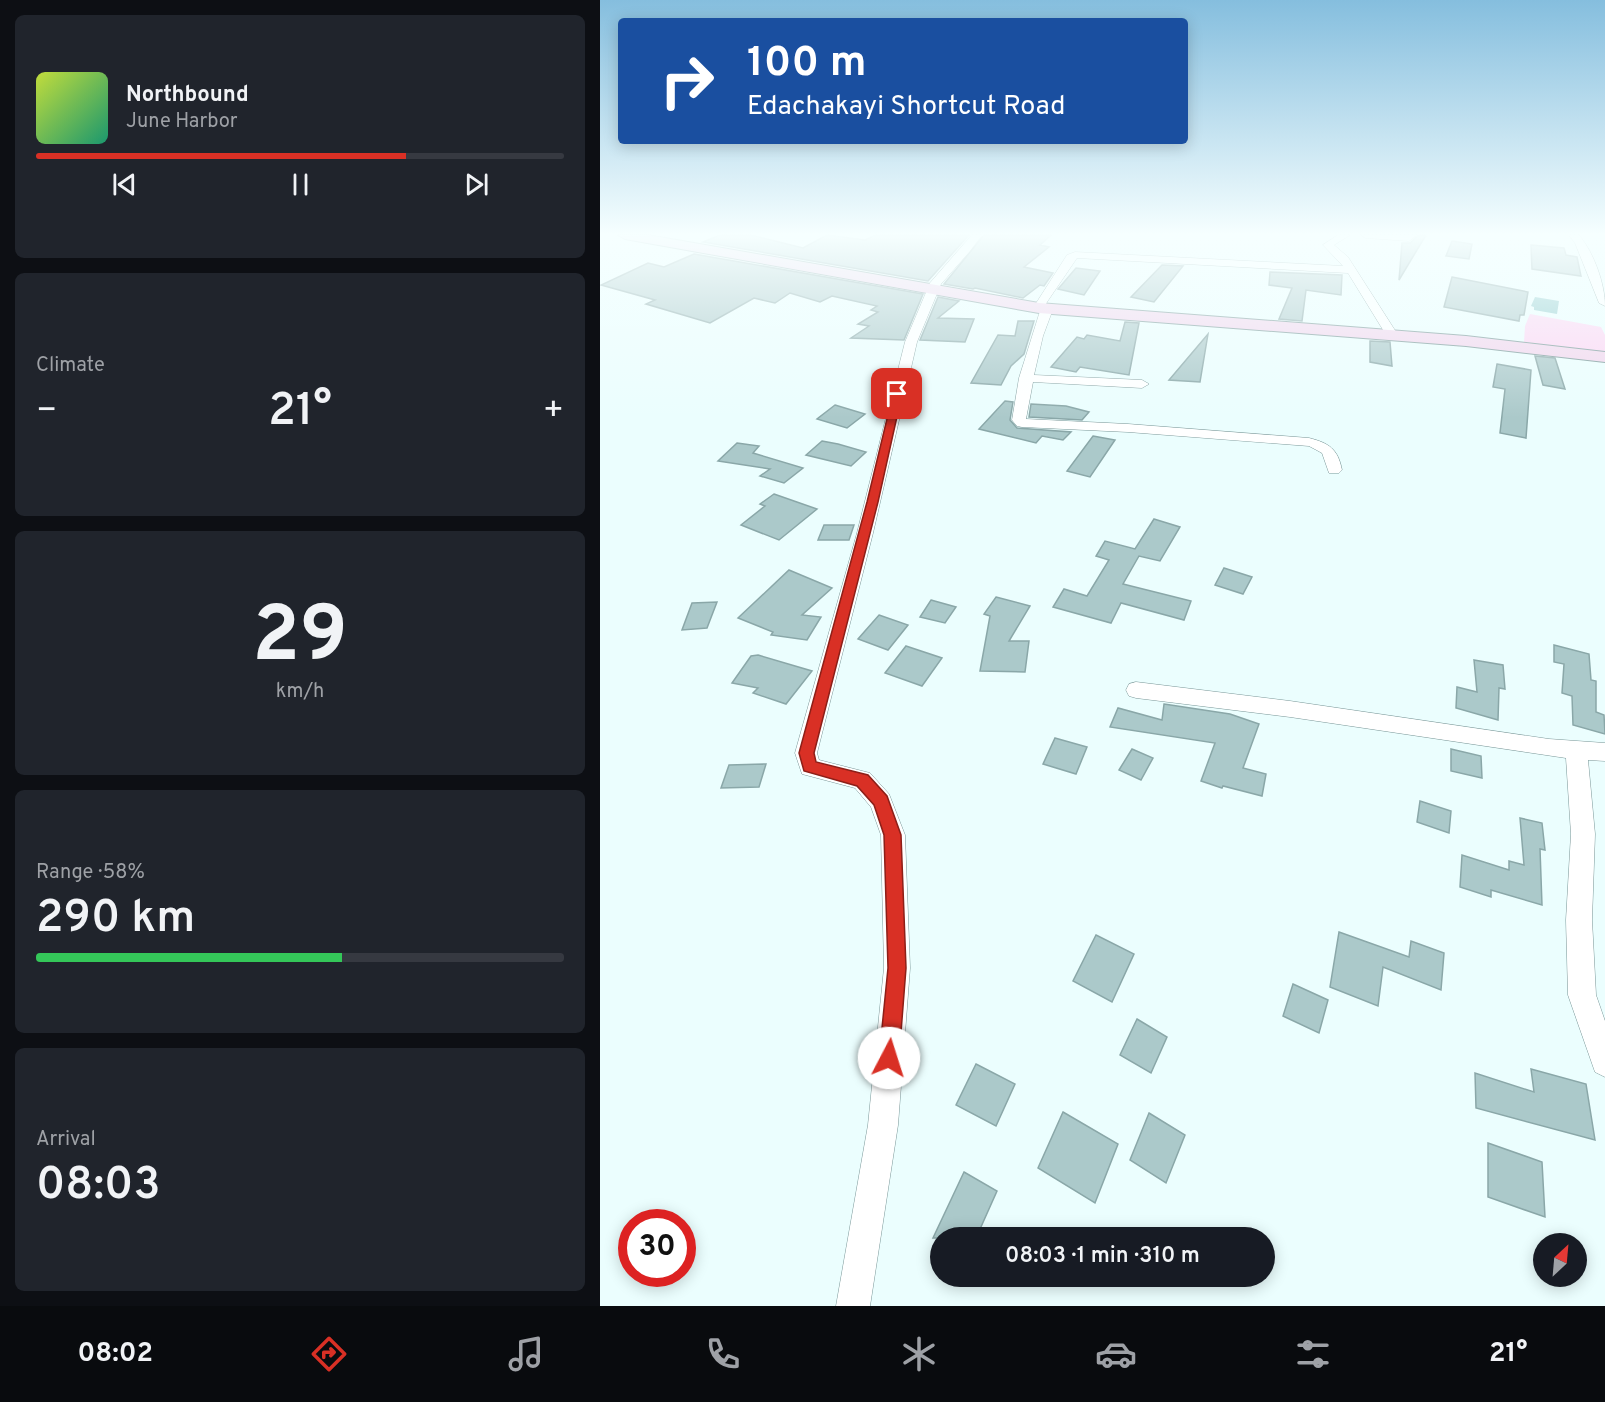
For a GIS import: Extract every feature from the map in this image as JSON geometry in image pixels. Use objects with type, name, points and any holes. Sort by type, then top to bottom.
[{"type":"main road","points":[[971,296],[1043,309],[1466,340],[1605,357]]},
{"type":"street","points":[[854,1306],[883,1125],[897,968],[893,835],[881,801],[862,780],[810,767],[806,753],[873,502],[902,372],[929,296]]},
{"type":"street","points":[[1046,296],[1041,302],[1043,309],[1026,378],[1019,420],[1022,423],[1128,428],[1310,442],[1326,447],[1332,454],[1334,470]]},
{"type":"street","points":[[1367,296],[1392,335]]},
{"type":"street","points":[[1026,378],[1142,384]]},
{"type":"street","points":[[1136,690],[1290,709],[1549,748],[1605,752]]},
{"type":"street","points":[[1576,750],[1583,834],[1579,920],[1582,995],[1605,1062]]},
{"type":"shaded area","points":[[1530,314],[1601,327],[1605,335],[1605,353],[1524,342],[1525,326]]},
{"type":"water","points":[[1535,297],[1559,301],[1557,314],[1534,310],[1531,306]]},
{"type":"building","points":[[640,296],[786,296],[775,303],[754,298],[710,323],[646,304],[655,300]]},
{"type":"building","points":[[800,296],[922,296],[904,340],[851,338],[869,326],[858,324],[878,312],[871,310],[877,306],[832,296],[820,302]]},
{"type":"building","points":[[1132,296],[1159,296],[1154,302]]},
{"type":"building","points":[[1289,296],[1305,296],[1302,321],[1279,319]]},
{"type":"building","points":[[1447,296],[1527,296],[1524,315],[1520,315],[1519,321],[1444,307]]},
{"type":"building","points":[[938,297],[959,301],[938,318],[974,319],[965,342],[920,340]]},
{"type":"building","points":[[1018,321],[1034,321],[1024,354],[1011,366],[1001,385],[971,383],[998,335],[1015,336]]},
{"type":"building","points":[[1125,322],[1139,323],[1129,375],[1080,367],[1076,372],[1051,367],[1077,337],[1084,339],[1087,335],[1120,341]]},
{"type":"building","points":[[1208,334],[1200,382],[1169,380]]},
{"type":"building","points":[[1370,341],[1390,342],[1392,366],[1370,362]]},
{"type":"building","points":[[1535,356],[1555,358],[1565,389],[1543,385]]},
{"type":"building","points":[[1497,364],[1531,370],[1526,438],[1500,433],[1505,389],[1493,387]]},
{"type":"building","points":[[1005,401],[1013,402],[1010,420],[1017,428],[1071,432],[1063,440],[1042,436],[1036,443],[979,429]]},
{"type":"building","points":[[1031,404],[1066,406],[1089,412],[1082,420],[1029,417]]},
{"type":"building","points":[[835,405],[865,414],[847,428],[817,419]]},
{"type":"building","points":[[1093,436],[1115,440],[1090,477],[1067,471]]},
{"type":"building","points":[[822,441],[866,452],[851,466],[806,455]]},
{"type":"building","points":[[737,443],[759,446],[753,453],[803,468],[784,483],[760,476],[770,469],[718,461]]},
{"type":"building","points":[[774,494],[817,509],[779,540],[741,525],[765,506],[760,504]]},
{"type":"building","points":[[1154,519],[1180,527],[1160,561],[1139,556],[1123,584],[1191,601],[1184,620],[1121,603],[1111,623],[1053,607],[1064,589],[1087,596],[1109,560],[1096,556],[1105,541],[1135,549]]},
{"type":"building","points":[[824,525],[854,525],[849,540],[818,540]]},
{"type":"building","points":[[1224,568],[1252,577],[1243,594],[1215,585]]},
{"type":"building","points":[[789,570],[832,588],[802,615],[821,617],[807,640],[771,635],[773,632],[738,618]]},
{"type":"building","points":[[996,597],[1030,606],[1009,641],[1029,641],[1025,672],[980,671],[990,616],[984,614]]},
{"type":"building","points":[[931,600],[956,607],[945,623],[920,617]]},
{"type":"building","points":[[717,602],[707,628],[682,630],[692,603]]},
{"type":"building","points":[[879,615],[908,625],[888,650],[858,639]]},
{"type":"building","points":[[1554,645],[1589,654],[1591,680],[1596,681],[1596,712],[1604,715],[1605,734],[1573,725],[1572,696],[1562,693],[1564,664],[1554,662]]},
{"type":"building","points":[[906,646],[942,658],[922,686],[885,673]]},
{"type":"building","points":[[758,655],[812,671],[786,704],[753,693],[758,688],[732,683],[751,656]]},
{"type":"building","points":[[1474,660],[1503,665],[1505,689],[1499,688],[1498,720],[1456,708],[1457,687],[1477,692]]},
{"type":"building","points":[[1164,704],[1230,714],[1259,724],[1243,768],[1266,774],[1262,796],[1201,781],[1215,743],[1110,727],[1118,708],[1162,720]]},
{"type":"building","points":[[1055,738],[1087,747],[1076,774],[1043,764]]},
{"type":"building","points":[[1132,749],[1153,758],[1141,780],[1119,770]]},
{"type":"building","points":[[1451,749],[1481,756],[1482,778],[1451,771]]},
{"type":"building","points":[[766,764],[759,787],[721,788],[729,765]]},
{"type":"building","points":[[1420,801],[1451,811],[1449,833],[1417,822]]},
{"type":"building","points":[[1520,818],[1542,823],[1545,850],[1540,849],[1542,905],[1491,890],[1491,897],[1460,887],[1462,855],[1509,870],[1509,861],[1524,865]]},
{"type":"building","points":[[1339,932],[1409,957],[1411,941],[1444,953],[1441,990],[1383,967],[1378,1006],[1330,987]]},
{"type":"building","points":[[1096,935],[1134,954],[1112,1002],[1073,981]]},
{"type":"building","points":[[1293,984],[1328,1000],[1319,1033],[1283,1016]]},
{"type":"building","points":[[1137,1019],[1167,1037],[1151,1073],[1120,1055]]},
{"type":"building","points":[[976,1064],[1015,1084],[996,1126],[956,1105]]},
{"type":"building","points":[[1531,1069],[1586,1084],[1595,1140],[1476,1108],[1475,1073],[1534,1092]]},
{"type":"building","points":[[1063,1112],[1118,1144],[1095,1203],[1038,1168]]},
{"type":"building","points":[[1149,1113],[1185,1135],[1166,1183],[1130,1160]]},
{"type":"building","points":[[1488,1143],[1542,1162],[1545,1217],[1488,1197]]},
{"type":"building","points":[[964,1172],[997,1191],[981,1227],[938,1227]]},
{"type":"route","points":[[889,1058],[897,968],[893,835],[881,801],[862,780],[810,767],[806,753],[873,502],[897,394]]}]
